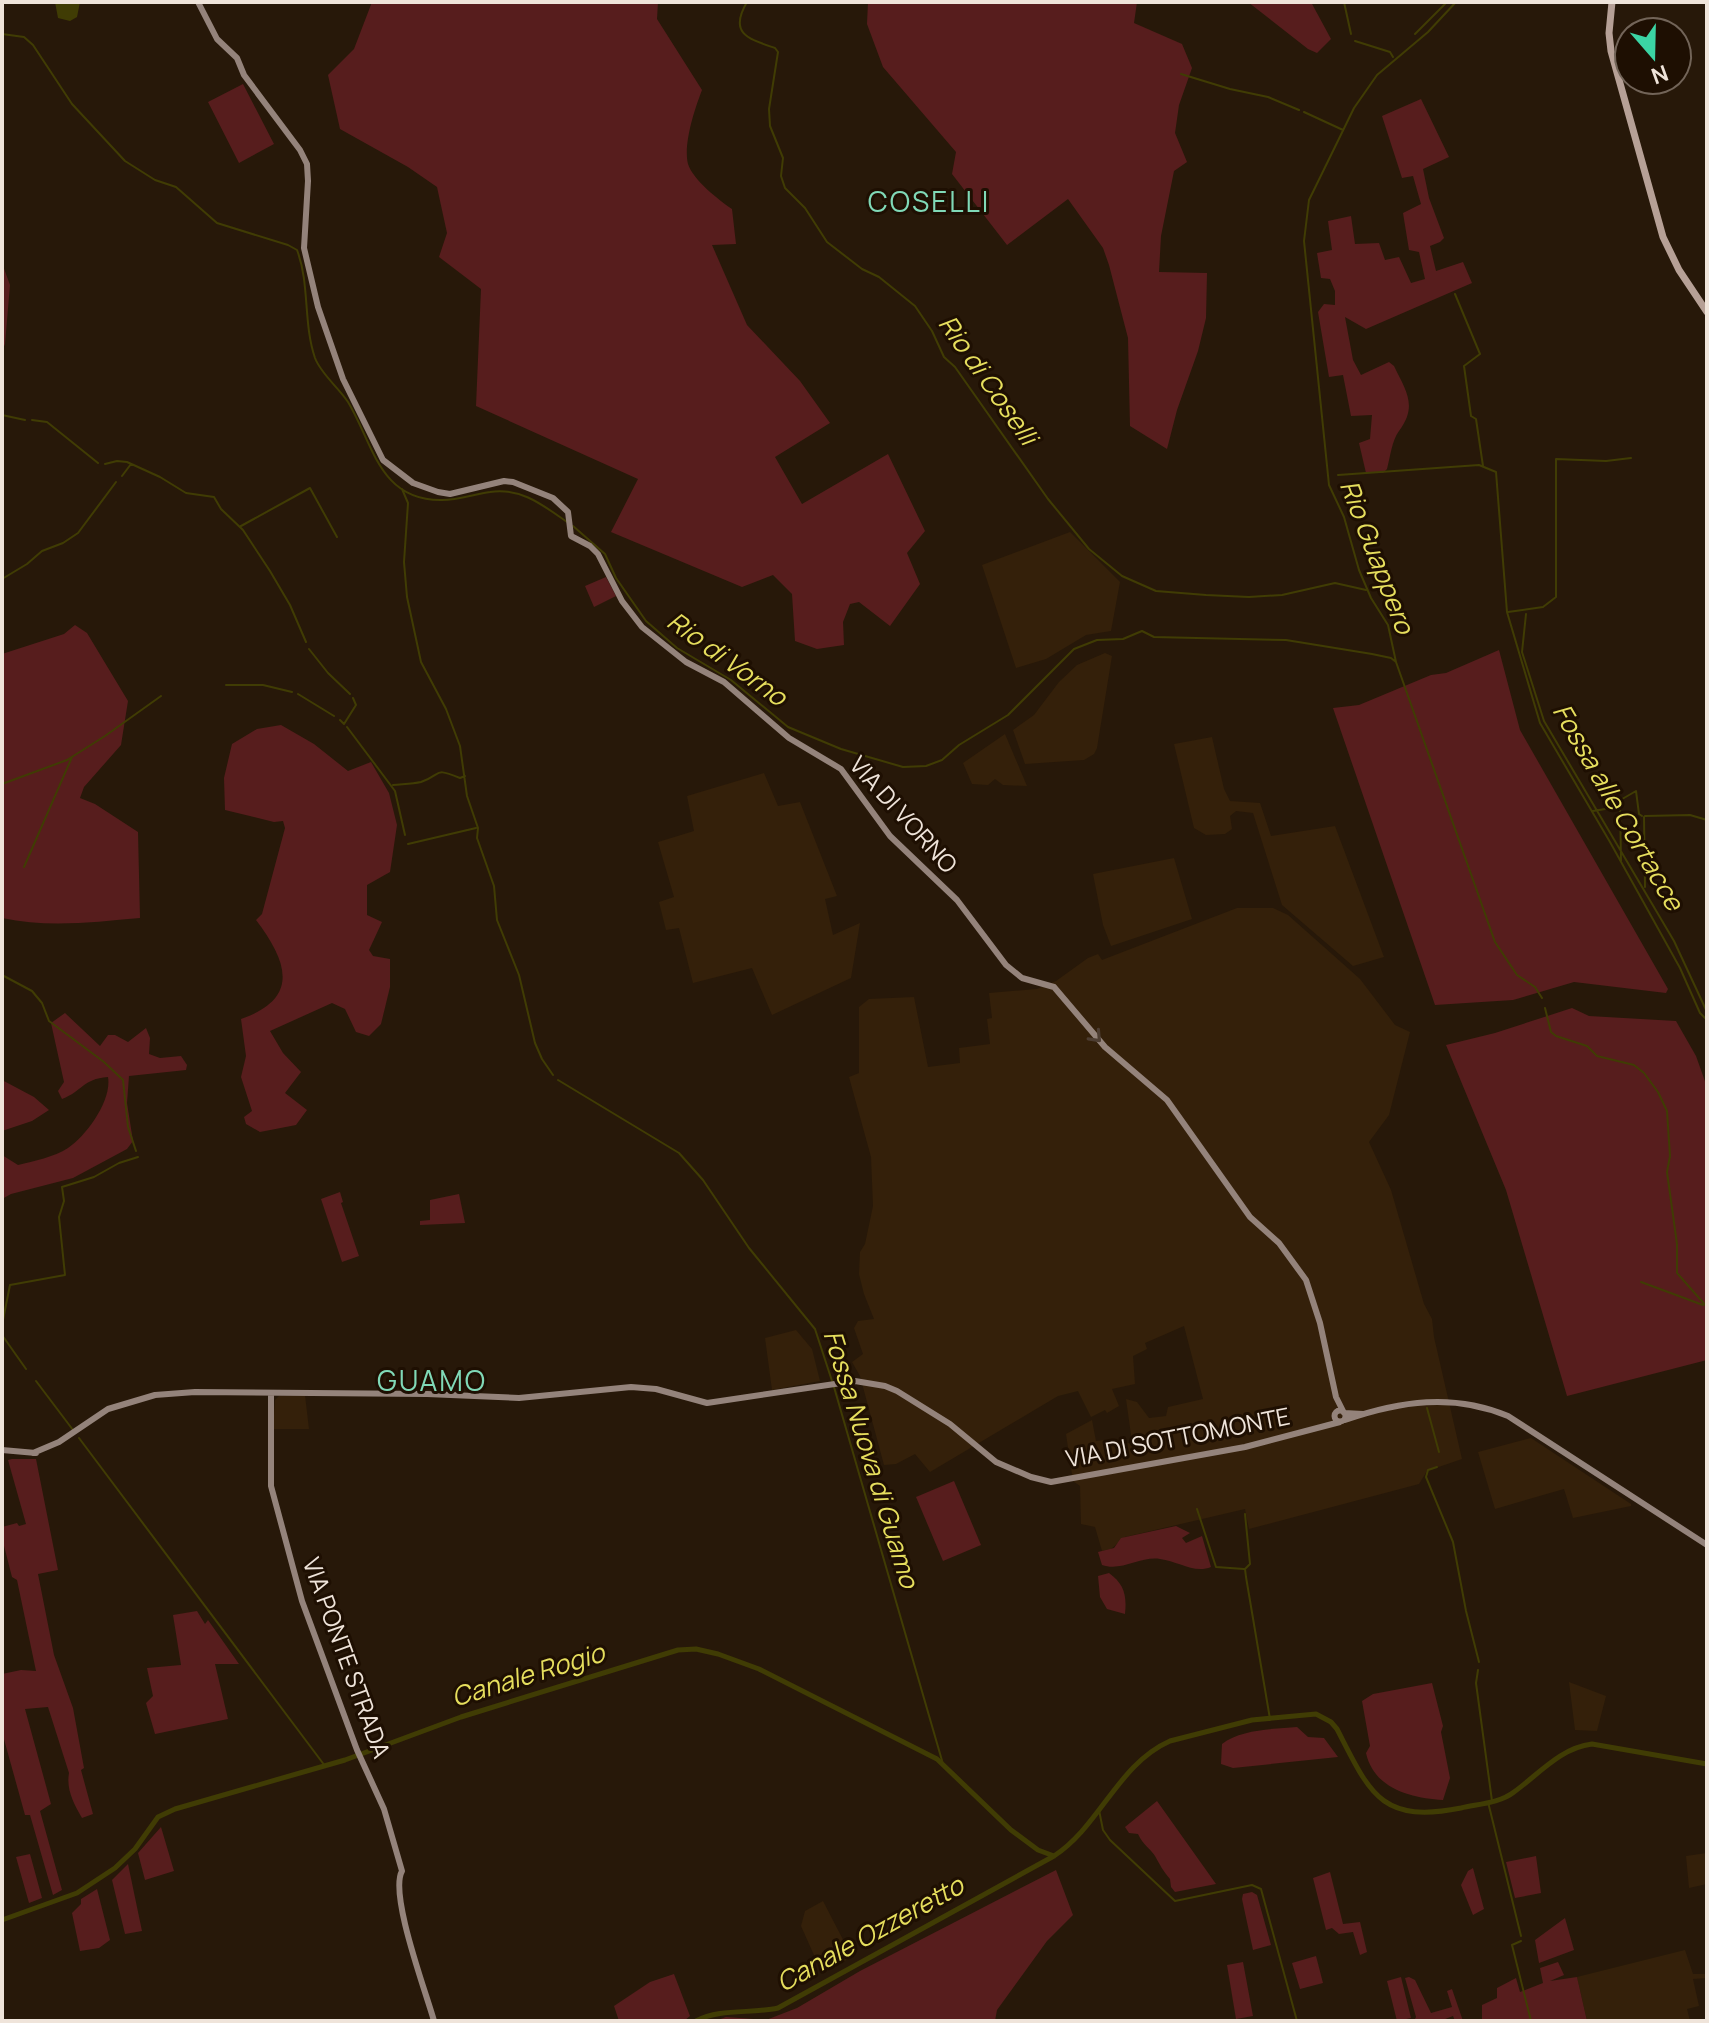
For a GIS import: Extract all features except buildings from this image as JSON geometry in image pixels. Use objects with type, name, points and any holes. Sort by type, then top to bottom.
[{"type":"main road","points":[[1612,2],[1609,33],[1612,56],[1658,221],[1674,262],[1707,312]]},
{"type":"street","name":"VIA DI VORNO","points":[[198,2],[217,39],[237,58],[244,75],[307,164],[304,248],[318,307],[343,379],[383,460],[413,483],[438,492],[450,494],[513,482],[553,498],[565,507],[570,517],[570,533],[598,554],[622,601],[642,627],[686,662],[724,682],[789,738],[841,769],[890,836],[957,900],[1006,965],[1022,978],[1054,987],[1105,1047],[1167,1100],[1243,1209],[1286,1250],[1306,1280],[1343,1418]]},
{"type":"street","name":"VIA DI SOTTOMONTE","points":[[2,1450],[33,1453],[59,1442],[96,1416],[155,1395],[427,1394],[519,1398],[644,1387],[707,1403],[855,1381],[885,1386],[950,1424],[996,1462],[1051,1482],[1245,1447],[1343,1418],[1417,1401],[1451,1401],[1508,1416],[1707,1545]]},
{"type":"street","name":"VIA PONTE STRADA","points":[[271,1394],[274,1500],[302,1601],[357,1750],[384,1809],[401,1870],[398,1887],[406,1930],[434,2021]]},
{"type":"street","name":"VIA DI VORNO","points":[[1335,1415],[1336,1397]]},
{"type":"street","name":"VIA DI SOTTOMONTE","points":[[1324,1425],[1339,1411],[1343,1418]]},
{"type":"shaded area","points":[[55,2],[80,2],[77,17],[70,21],[58,18]]},
{"type":"shaded area","points":[[372,2],[658,2],[657,19],[702,90],[688,137],[688,164],[701,183],[732,209],[736,244],[712,245],[747,325],[800,381],[830,423],[775,457],[802,504],[888,454],[925,531],[907,553],[920,584],[890,626],[859,602],[850,604],[843,622],[844,645],[817,649],[795,641],[792,594],[773,575],[742,587],[611,532],[638,479],[476,406],[481,289],[439,257],[447,233],[437,187],[340,129],[328,75],[354,49]]},
{"type":"shaded area","points":[[868,2],[1137,2],[1134,23],[1182,44],[1192,68],[1179,105],[1175,133],[1187,162],[1174,171],[1161,236],[1159,272],[1207,273],[1206,318],[1167,449],[1130,426],[1128,338],[1103,248],[1068,199],[1007,245],[952,174],[956,152],[883,67],[867,24]]},
{"type":"shaded area","points":[[1248,2],[1311,2],[1331,39],[1317,53],[1308,49]]},
{"type":"shaded area","points":[[243,84],[274,144],[239,163],[208,102]]},
{"type":"shaded area","points":[[1421,99],[1449,157],[1423,169],[1429,198],[1444,238],[1430,246],[1436,271],[1463,262],[1472,283],[1366,329],[1345,317],[1353,360],[1361,375],[1389,362],[1403,383],[1408,398],[1408,414],[1395,439],[1387,469],[1383,473],[1366,473],[1359,443],[1370,439],[1372,415],[1351,416],[1343,375],[1329,377],[1318,312],[1324,304],[1335,305],[1335,291],[1330,279],[1321,278],[1317,253],[1332,250],[1328,221],[1351,216],[1355,244],[1379,243],[1385,260],[1399,257],[1411,283],[1425,279],[1419,252],[1409,250],[1403,213],[1421,204],[1413,176],[1402,178],[1382,116]]},
{"type":"shaded area","points":[[2,263],[10,285],[2,351]]},
{"type":"shaded area","points":[[1070,532],[1120,582],[1111,631],[1086,635],[1046,659],[1016,668],[982,565]]},
{"type":"shaded area","points":[[606,577],[616,596],[594,607],[585,586]]},
{"type":"shaded area","points":[[75,625],[87,633],[128,701],[121,745],[84,787],[80,798],[95,804],[138,832],[140,918],[54,923],[2,918],[2,654],[64,634]]},
{"type":"shaded area","points":[[1499,650],[1520,730],[1668,989],[1666,993],[1574,982],[1513,1000],[1435,1005],[1333,708],[1359,705]]},
{"type":"shaded area","points":[[1105,653],[1112,656],[1094,754],[1084,760],[1025,764],[1013,730],[1034,715],[1059,682],[1077,665]]},
{"type":"shaded area","points":[[281,725],[314,744],[348,771],[371,762],[389,793],[397,825],[390,872],[367,885],[367,915],[382,922],[369,950],[373,956],[390,959],[390,987],[381,1024],[369,1036],[356,1032],[345,1009],[332,1003],[270,1031],[283,1053],[301,1072],[285,1093],[307,1110],[296,1125],[260,1132],[246,1124],[244,1117],[252,1111],[241,1077],[246,1056],[241,1019],[273,1000],[283,977],[275,950],[256,920],[262,914],[285,828],[283,821],[274,822],[225,810],[224,778],[232,744],[257,729]]},
{"type":"shaded area","points":[[1005,734],[1027,786],[1003,785],[995,779],[988,785],[972,784],[963,763]]},
{"type":"shaded area","points":[[1212,737],[1224,789],[1230,801],[1260,803],[1271,836],[1335,826],[1384,957],[1353,966],[1282,905],[1253,813],[1236,811],[1230,816],[1232,829],[1225,834],[1206,835],[1194,828],[1174,744]]},
{"type":"shaded area","points":[[764,773],[778,806],[800,802],[837,896],[825,899],[833,935],[860,923],[851,978],[772,1015],[752,968],[693,983],[679,928],[666,930],[659,902],[674,897],[658,842],[694,831],[687,796]]},
{"type":"shaded area","points":[[1174,858],[1192,919],[1111,946],[1103,925],[1093,874]]},
{"type":"shaded area","points":[[1237,908],[1273,908],[1288,915],[1360,979],[1395,1025],[1410,1032],[1389,1115],[1369,1142],[1391,1190],[1424,1304],[1432,1319],[1462,1459],[1427,1471],[1419,1484],[1249,1529],[1245,1509],[1125,1537],[1111,1549],[1102,1551],[1095,1527],[1081,1524],[1080,1486],[1073,1481],[1066,1434],[1092,1420],[1096,1441],[1112,1439],[1114,1447],[1132,1442],[1126,1399],[1137,1402],[1149,1418],[1166,1416],[1168,1407],[1203,1399],[1184,1326],[1145,1343],[1147,1349],[1133,1356],[1135,1384],[1112,1389],[1119,1406],[1107,1413],[1105,1410],[1091,1417],[1078,1391],[1058,1396],[930,1472],[915,1454],[896,1464],[884,1465],[860,1376],[852,1362],[863,1354],[854,1328],[858,1321],[874,1319],[859,1274],[860,1252],[865,1244],[873,1206],[871,1157],[849,1077],[859,1073],[859,1007],[869,999],[914,997],[928,1067],[960,1063],[959,1048],[990,1044],[987,1019],[992,1018],[989,993],[1037,989],[1056,981],[1088,958],[1098,954],[1102,960]]},
{"type":"shaded area","points":[[1572,1008],[1589,1016],[1676,1021],[1696,1056],[1707,1087],[1707,1360],[1567,1396],[1506,1190],[1446,1045]]},
{"type":"shaded area","points":[[65,1013],[100,1046],[108,1035],[128,1042],[146,1028],[150,1038],[149,1054],[160,1058],[181,1056],[187,1065],[186,1070],[129,1076],[127,1103],[133,1141],[127,1149],[73,1178],[2,1199],[2,1155],[18,1165],[62,1151],[90,1126],[106,1096],[108,1077],[93,1080],[62,1099],[58,1091],[64,1082],[51,1023]]},
{"type":"shaded area","points":[[2,1080],[34,1097],[49,1110],[32,1121],[2,1131]]},
{"type":"shaded area","points":[[340,1192],[359,1256],[342,1262],[321,1199]]},
{"type":"shaded area","points":[[459,1194],[465,1223],[420,1225],[420,1221],[430,1220],[430,1200]]},
{"type":"shaded area","points":[[796,1330],[812,1349],[820,1381],[772,1390],[765,1338]]},
{"type":"shaded area","points":[[305,1395],[309,1429],[273,1429],[275,1400],[279,1396]]},
{"type":"shaded area","points":[[1531,1438],[1631,1506],[1573,1518],[1564,1489],[1495,1509],[1478,1452]]},
{"type":"shaded area","points":[[36,1459],[58,1570],[38,1574],[54,1655],[73,1708],[84,1768],[81,1770],[93,1814],[82,1818],[74,1802],[69,1773],[48,1707],[25,1709],[51,1804],[40,1811],[62,1890],[53,1895],[30,1815],[25,1815],[2,1732],[2,1674],[36,1671],[17,1580],[12,1577],[2,1538],[2,1527],[26,1524],[8,1460]]},
{"type":"shaded area","points":[[954,1481],[981,1545],[943,1561],[916,1497]]},
{"type":"shaded area","points":[[1176,1526],[1190,1533],[1182,1538],[1186,1543],[1202,1536],[1211,1567],[1198,1569],[1153,1559],[1116,1567],[1102,1565],[1098,1552],[1114,1548],[1121,1538]]},
{"type":"shaded area","points":[[1109,1573],[1123,1590],[1125,1614],[1107,1609],[1100,1597],[1098,1576]]},
{"type":"shaded area","points":[[197,1611],[205,1624],[208,1620],[239,1664],[215,1664],[228,1719],[155,1734],[146,1703],[153,1696],[147,1668],[181,1665],[173,1615]]},
{"type":"shaded area","points":[[1569,1682],[1606,1696],[1597,1731],[1575,1730]]},
{"type":"shaded area","points":[[1432,1683],[1443,1726],[1441,1732],[1450,1778],[1443,1800],[1407,1794],[1385,1783],[1370,1765],[1366,1753],[1370,1746],[1362,1701],[1373,1694]]},
{"type":"shaded area","points":[[1297,1727],[1308,1737],[1324,1738],[1338,1757],[1233,1768],[1221,1764],[1222,1744],[1238,1735]]},
{"type":"shaded area","points":[[1157,1801],[1216,1884],[1175,1892],[1153,1853],[1138,1834],[1129,1833],[1125,1827]]},
{"type":"shaded area","points":[[161,1827],[174,1871],[145,1880],[138,1853]]},
{"type":"shaded area","points":[[1707,1853],[1707,1884],[1689,1888],[1686,1856]]},
{"type":"shaded area","points":[[30,1854],[42,1898],[29,1903],[16,1857]]},
{"type":"shaded area","points":[[1536,1856],[1541,1893],[1515,1898],[1506,1862]]},
{"type":"shaded area","points":[[128,1864],[142,1931],[125,1934],[112,1880]]},
{"type":"shaded area","points":[[1473,1868],[1484,1909],[1473,1915],[1461,1885]]},
{"type":"shaded area","points":[[1056,1870],[1073,1915],[1047,1941],[997,2010],[995,2021],[715,2021],[726,2017],[766,2020],[797,2008],[860,1971]]},
{"type":"shaded area","points":[[1330,1872],[1343,1924],[1360,1922],[1367,1952],[1360,1955],[1353,1932],[1339,1934],[1332,1928],[1326,1930],[1313,1878]]},
{"type":"shaded area","points":[[97,1889],[110,1940],[99,1948],[80,1951],[72,1913],[81,1904],[81,1899]]},
{"type":"shaded area","points":[[1252,1892],[1257,1895],[1271,1945],[1253,1950],[1242,1899],[1243,1894]]},
{"type":"shaded area","points":[[823,1901],[852,1957],[822,1973],[801,1926],[805,1911]]},
{"type":"shaded area","points":[[1565,1918],[1574,1950],[1539,1963],[1535,1940]]},
{"type":"shaded area","points":[[1685,1950],[1693,1974],[1707,1974],[1707,1978],[1693,1979],[1699,2006],[1687,2009],[1690,2021],[1587,2021],[1577,1977]]},
{"type":"shaded area","points":[[1316,1956],[1323,1983],[1300,1989],[1292,1963]]},
{"type":"shaded area","points":[[1243,1962],[1253,2016],[1236,2019],[1227,1965]]},
{"type":"shaded area","points":[[1558,1962],[1564,1975],[1550,1981],[1577,1977],[1587,2021],[1482,2021],[1482,2005],[1497,1998],[1497,1988],[1516,1978],[1520,1992],[1543,1983],[1540,1968]]},
{"type":"shaded area","points":[[674,1974],[690,2016],[684,2021],[619,2021],[614,2006],[650,1982]]},
{"type":"shaded area","points":[[1401,1977],[1411,2018],[1397,2021],[1387,1981]]},
{"type":"shaded area","points":[[1405,1978],[1415,1980],[1431,2013],[1452,2007],[1447,1991],[1452,1989],[1463,2021],[1455,2021],[1453,2016],[1440,2021],[1414,2021],[1416,2017]]},
{"type":"waterway","name":"Rio di Coselli","points":[[747,2],[740,21],[744,34],[778,52],[769,109],[770,126],[783,158],[781,176],[785,188],[805,208],[827,242],[915,306],[932,331],[944,357],[955,367],[1048,499],[1089,549],[1122,576],[1156,591],[1249,597],[1282,595],[1335,583],[1366,590]]},
{"type":"waterway","points":[[1344,2],[1351,34]]},
{"type":"waterway","points":[[1415,34],[1447,2]]},
{"type":"waterway","name":"Rio Guappero","points":[[1456,2],[1428,32],[1377,75],[1354,108],[1309,200],[1304,241],[1329,485],[1344,517],[1359,570],[1371,598],[1388,625],[1396,662],[1495,942],[1517,975],[1535,987],[1542,998]]},
{"type":"waterway","name":"Rio di Vorno","points":[[2,34],[24,37],[33,45],[72,104],[125,161],[155,180],[176,187],[217,223],[297,250],[304,276],[315,358],[321,370],[348,402],[372,451],[391,480],[404,491],[421,498],[442,500],[490,492],[512,492],[532,499],[567,522]]},
{"type":"waterway","points":[[1355,41],[1390,52],[1393,57]]},
{"type":"waterway","points":[[1181,74],[1268,97],[1299,110]]},
{"type":"waterway","points":[[1304,112],[1343,130]]},
{"type":"waterway","points":[[1455,294],[1480,354],[1464,366],[1471,416],[1476,419],[1483,466]]},
{"type":"waterway","points":[[2,415],[25,420]]},
{"type":"waterway","points":[[32,420],[47,422],[98,463]]},
{"type":"waterway","points":[[1508,612],[1543,607],[1556,597],[1556,459],[1606,461],[1631,458]]},
{"type":"waterway","points":[[105,464],[127,462],[186,493],[214,497],[221,509],[243,530],[270,571],[290,605],[306,642]]},
{"type":"waterway","points":[[122,476],[131,464]]},
{"type":"waterway","name":"Fossa alle Cortacce","points":[[1338,475],[1479,465],[1496,472],[1507,612],[1540,723],[1610,842],[1680,968],[1700,1013],[1707,1020]]},
{"type":"waterway","points":[[2,579],[42,551],[78,533],[116,482]]},
{"type":"waterway","points":[[241,526],[310,488],[337,537]]},
{"type":"waterway","points":[[402,489],[408,503],[404,562],[407,597],[421,662],[446,709],[460,746],[467,796],[478,828],[477,838],[494,886],[497,920],[519,975],[535,1043],[553,1075]]},
{"type":"waterway","name":"Rio di Vorno","points":[[573,526],[605,554],[616,578],[646,621],[677,648],[731,680],[788,727],[841,749],[903,767],[926,766],[942,760],[959,745],[1008,715],[1074,649],[1097,640],[1123,639],[1142,631],[1154,637],[1286,640],[1372,654],[1396,662]]},
{"type":"waterway","name":"Fossa alle Cortacce","points":[[1526,614],[1522,652],[1544,721],[1674,941],[1707,1012]]},
{"type":"waterway","points":[[309,649],[350,694]]},
{"type":"waterway","points":[[226,685],[263,685],[292,692]]},
{"type":"waterway","points":[[298,694],[334,716]]},
{"type":"waterway","points":[[2,784],[67,760],[161,696]]},
{"type":"waterway","points":[[340,720],[344,724],[356,705],[353,698]]},
{"type":"waterway","points":[[347,727],[395,791],[405,835]]},
{"type":"waterway","points":[[24,867],[72,757]]},
{"type":"waterway","points":[[393,785],[421,782],[441,772],[460,778],[465,776]]},
{"type":"waterway","points":[[1593,811],[1605,809],[1636,791],[1639,814],[1642,816]]},
{"type":"waterway","points":[[1620,803],[1621,861]]},
{"type":"waterway","points":[[1645,816],[1690,815],[1707,820]]},
{"type":"waterway","points":[[1644,817],[1645,887]]},
{"type":"waterway","points":[[408,844],[476,828]]},
{"type":"waterway","points":[[2,975],[32,991],[42,1003],[49,1021],[123,1080],[128,1127],[136,1151]]},
{"type":"waterway","name":"Rio Guappero","points":[[1545,1008],[1551,1032],[1556,1036],[1587,1046],[1597,1056],[1634,1065],[1658,1092],[1667,1111],[1670,1156],[1667,1172],[1677,1244],[1677,1273],[1707,1307]]},
{"type":"waterway","name":"Fossa Nuova di Guamo","points":[[558,1080],[679,1153],[703,1180],[749,1248],[815,1329],[832,1381]]},
{"type":"waterway","points":[[2,1325],[10,1285],[65,1275],[59,1217],[64,1201],[62,1187],[94,1177],[119,1163],[138,1157]]},
{"type":"waterway","points":[[1641,1282],[1703,1305]]},
{"type":"waterway","points":[[2,1335],[26,1369]]},
{"type":"waterway","points":[[36,1381],[73,1430]]},
{"type":"waterway","name":"Fossa Nuova di Guamo","points":[[834,1387],[943,1764]]},
{"type":"waterway","points":[[1427,1408],[1439,1452]]},
{"type":"waterway","points":[[79,1438],[325,1766]]},
{"type":"waterway","points":[[1437,1467],[1428,1470],[1426,1477],[1453,1542],[1479,1662]]},
{"type":"waterway","points":[[1197,1509],[1216,1567],[1244,1569]]},
{"type":"waterway","points":[[1245,1514],[1250,1564],[1245,1569],[1270,1719]]},
{"type":"waterway","name":"Canale Rogio","points":[[2,1920],[77,1893],[115,1868],[135,1849],[158,1817],[175,1809],[345,1760],[461,1717],[678,1650],[696,1649],[718,1654],[759,1669],[937,1759],[1011,1830],[1038,1850],[1054,1856]]},
{"type":"waterway","points":[[1478,1670],[1476,1683],[1492,1801]]},
{"type":"waterway","name":"Canale Ozzeretto","points":[[696,2021],[715,2014],[778,2008],[1054,1856],[1084,1829],[1136,1764],[1152,1751],[1170,1741],[1252,1720],[1316,1714],[1331,1722],[1369,1786],[1395,1807],[1412,1811],[1434,1812],[1502,1799],[1560,1756],[1592,1744],[1707,1764]]},
{"type":"waterway","points":[[1488,1802],[1521,1936]]},
{"type":"waterway","points":[[1099,1810],[1103,1830],[1110,1840],[1175,1901],[1252,1885],[1261,1889],[1297,2021]]},
{"type":"waterway","points":[[1521,1941],[1512,1945],[1531,2021]]},
{"type":"district","name":"COSELLI","points":[[929,202]]},
{"type":"district","name":"GUAMO","points":[[432,1381]]}]
